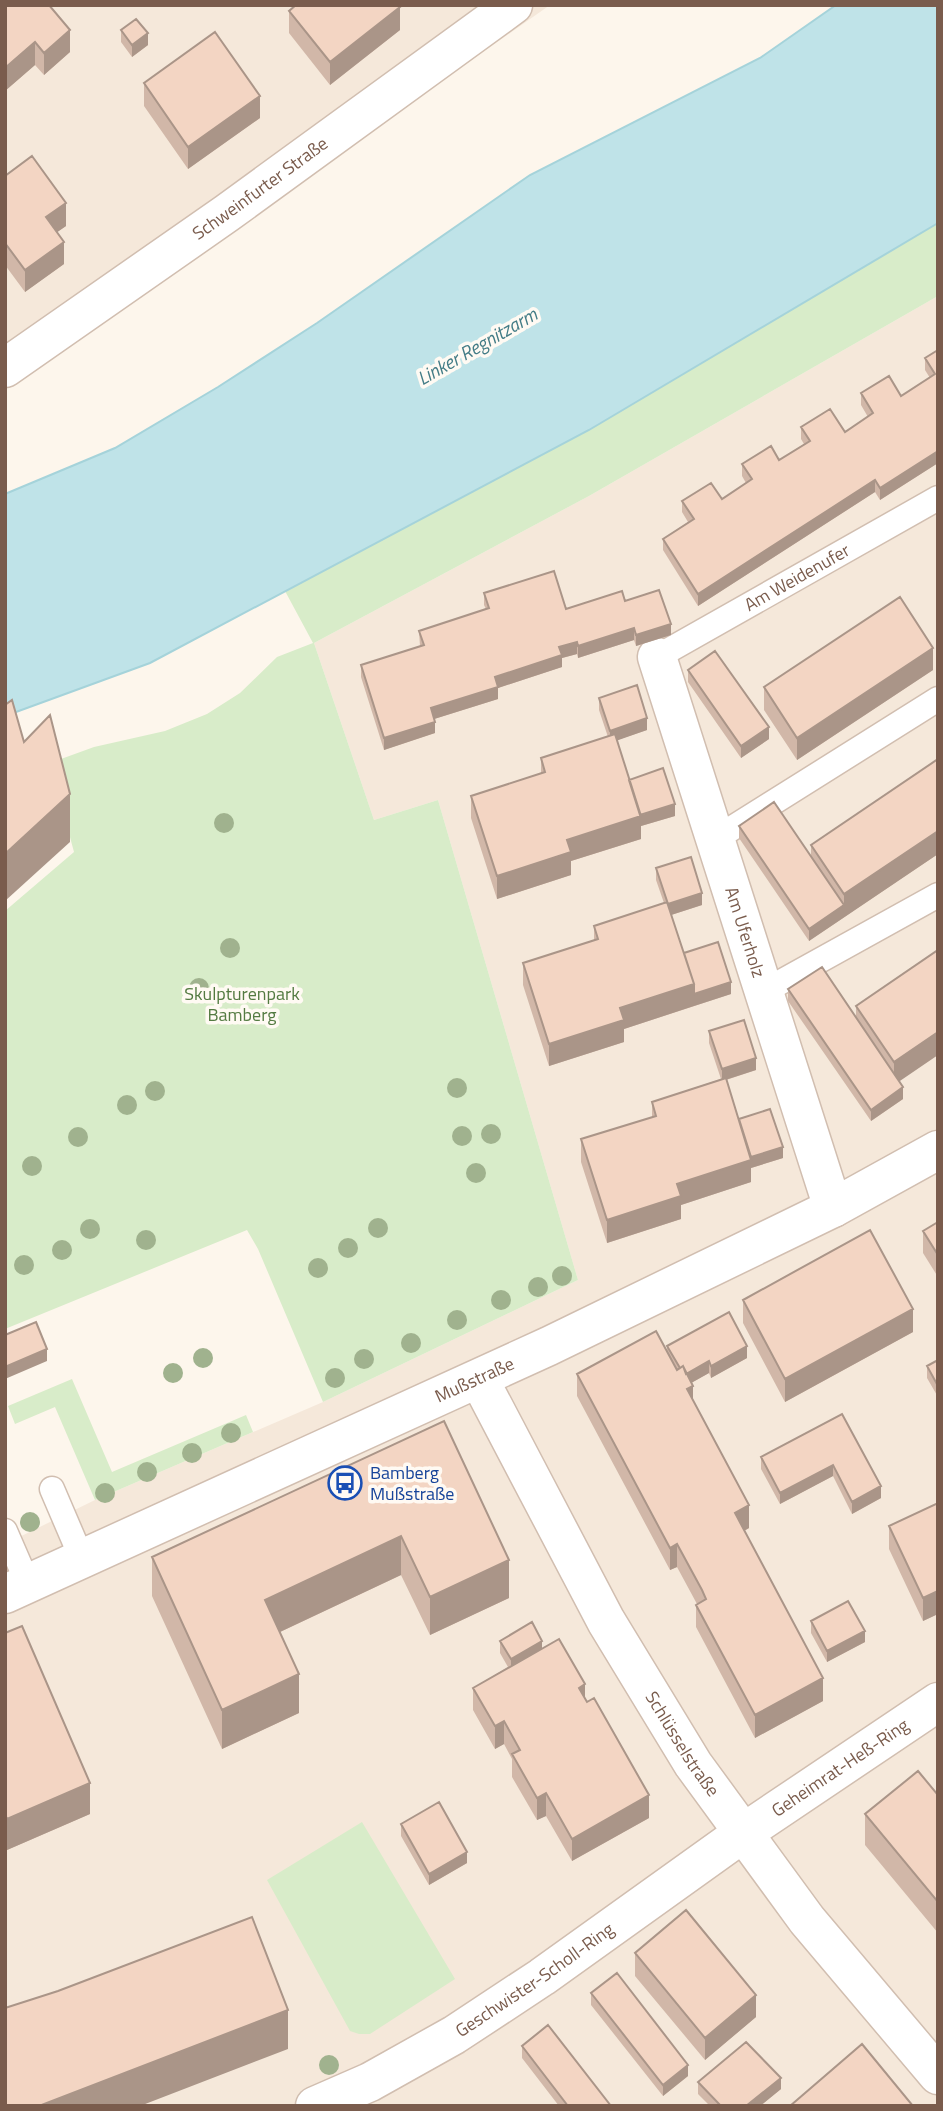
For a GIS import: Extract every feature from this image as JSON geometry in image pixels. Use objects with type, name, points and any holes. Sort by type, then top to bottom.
[{"type":"street","name":"Schweinfurter Straße","points":[[5,368],[227,213],[513,5]]},
{"type":"street","name":"Am Uferholz","points":[[657,657],[833,1208]]},
{"type":"street","name":"Mußstraße","points":[[17,1589],[479,1379],[833,1208],[938,1150]]},
{"type":"street","name":"Schlüsselstraße","points":[[479,1379],[606,1621],[693,1764],[807,1920],[938,2075]]},
{"type":"street","name":"Geheimrat-Heß-Ring","points":[[743,1833],[938,1702]]},
{"type":"street","name":"Geschwister-Scholl-Ring","points":[[315,2106],[370,2082],[454,2035],[542,1977],[743,1833]]},
{"type":"lane","name":"Am Weidenufer","points":[[657,657],[938,498]]},
{"type":"lane","points":[[715,839],[938,699]]},
{"type":"lane","points":[[763,992],[938,895]]},
{"type":"lane","points":[[52,1489],[82,1559]]},
{"type":"lane","points":[[5,1531],[17,1589]]},
{"type":"shaded area","points":[[5,5],[550,5],[5,388]]},
{"type":"shaded area","points":[[938,296],[938,2106],[5,2106],[5,1544],[95,1500],[323,1402],[578,1280],[438,800],[374,820],[314,643],[589,496]]},
{"type":"green space","name":"Skulpturenpark Bamberg","points":[[938,223],[938,296],[589,496],[314,643],[374,820],[438,800],[578,1280],[323,1402],[258,1249],[247,1230],[5,1329],[5,911],[74,852],[50,763],[94,747],[165,731],[207,714],[240,693],[277,657],[313,643],[285,591],[589,430]]},
{"type":"green space","points":[[72,1379],[112,1472],[246,1415],[253,1432],[95,1500],[55,1407],[15,1424],[8,1406]]},
{"type":"green space","points":[[362,1822],[455,1979],[370,2034],[350,2031],[267,1880]]},
{"type":"water","name":"Linker Regnitzarm","points":[[836,5],[938,5],[938,223],[589,430],[150,663],[5,716],[5,494],[115,448],[218,387],[317,323],[530,175],[760,58]]},
{"type":"building","points":[[5,5],[49,5],[70,30],[44,53],[35,42],[5,68]]},
{"type":"building","points":[[296,5],[400,7],[330,62],[289,11]]},
{"type":"building","points":[[136,19],[148,33],[132,45],[121,30]]},
{"type":"building","points":[[215,32],[260,96],[188,147],[144,83]]},
{"type":"building","points":[[32,156],[66,203],[46,217],[64,242],[25,270],[5,243],[5,176]]},
{"type":"building","points":[[938,350],[938,451],[880,488],[875,480],[698,594],[663,539],[694,519],[682,501],[711,483],[722,499],[752,479],[742,464],[771,446],[779,460],[810,441],[801,427],[830,409],[845,432],[873,413],[861,393],[889,376],[901,396],[935,374],[925,358]]},
{"type":"building","points":[[554,571],[566,609],[622,591],[625,601],[659,590],[671,624],[636,635],[634,628],[578,646],[577,642],[559,647],[562,655],[495,677],[498,687],[431,708],[435,722],[384,738],[361,665],[424,645],[419,631],[489,608],[484,593]]},
{"type":"building","points":[[900,597],[933,648],[797,738],[764,687]]},
{"type":"building","points":[[715,651],[769,727],[741,746],[688,670]]},
{"type":"building","points":[[637,685],[647,718],[610,731],[599,698]]},
{"type":"building","points":[[12,700],[24,742],[50,715],[70,794],[5,854],[5,705]]},
{"type":"building","points":[[615,734],[641,816],[567,840],[571,852],[497,876],[471,796],[545,772],[541,758]]},
{"type":"building","points":[[938,759],[938,831],[844,894],[811,845]]},
{"type":"building","points":[[663,768],[675,804],[640,815],[629,780]]},
{"type":"building","points":[[774,802],[844,905],[809,929],[739,826]]},
{"type":"building","points":[[691,857],[702,893],[668,904],[656,868]]},
{"type":"building","points":[[667,902],[694,984],[620,1008],[624,1020],[549,1044],[523,963],[598,939],[594,926]]},
{"type":"building","points":[[718,942],[731,982],[694,994],[694,984],[684,953]]},
{"type":"building","points":[[938,950],[938,1032],[894,1062],[856,1006]]},
{"type":"building","points":[[822,967],[903,1087],[871,1110],[788,989]]},
{"type":"building","points":[[744,1020],[756,1058],[722,1069],[709,1031]]},
{"type":"building","points":[[726,1078],[751,1160],[677,1184],[681,1196],[607,1220],[581,1139],[656,1116],[652,1102]]},
{"type":"building","points":[[770,1109],[783,1147],[751,1157],[739,1119]]},
{"type":"building","points":[[938,1222],[938,1255],[923,1231]]},
{"type":"building","points":[[870,1230],[913,1309],[785,1379],[743,1300]]},
{"type":"building","points":[[729,1312],[747,1346],[711,1366],[709,1361],[686,1374],[667,1346]]},
{"type":"building","points":[[36,1322],[47,1349],[5,1367],[5,1335]]},
{"type":"building","points":[[656,1331],[677,1370],[683,1366],[693,1386],[687,1389],[749,1505],[735,1513],[823,1678],[755,1715],[696,1605],[706,1599],[702,1590],[677,1544],[670,1548],[577,1374]]},
{"type":"building","points":[[938,1360],[938,1386],[927,1366]]},
{"type":"building","points":[[842,1414],[881,1486],[852,1502],[833,1465],[780,1493],[761,1457]]},
{"type":"building","points":[[444,1421],[509,1560],[430,1597],[401,1536],[265,1600],[299,1674],[222,1710],[152,1557]]},
{"type":"building","points":[[938,1503],[938,1591],[923,1598],[889,1526]]},
{"type":"building","points":[[848,1601],[865,1631],[827,1651],[811,1621]]},
{"type":"building","points":[[532,1622],[542,1641],[511,1659],[500,1641]]},
{"type":"building","points":[[22,1626],[90,1783],[7,1819],[5,1633]]},
{"type":"building","points":[[559,1639],[585,1684],[579,1688],[587,1702],[594,1698],[649,1795],[572,1839],[546,1793],[537,1798],[512,1754],[520,1750],[504,1721],[495,1726],[473,1688]]},
{"type":"building","points":[[918,1771],[938,1795],[938,1902],[865,1814]]},
{"type":"building","points":[[439,1802],[467,1852],[429,1874],[401,1824]]},
{"type":"building","points":[[686,1910],[756,1995],[705,2038],[635,1953]]},
{"type":"building","points":[[252,1917],[288,2010],[39,2106],[5,2106],[5,2008],[58,1991]]},
{"type":"building","points":[[617,1973],[688,2065],[663,2085],[591,1993]]},
{"type":"building","points":[[548,2025],[611,2106],[568,2106],[522,2046]]},
{"type":"building","points":[[746,2042],[781,2078],[746,2106],[721,2106],[698,2082]]},
{"type":"building","points":[[862,2044],[913,2106],[790,2106]]},
{"type":"place","name":"Bamberg Mußstraße","points":[[345,1483]]}]
